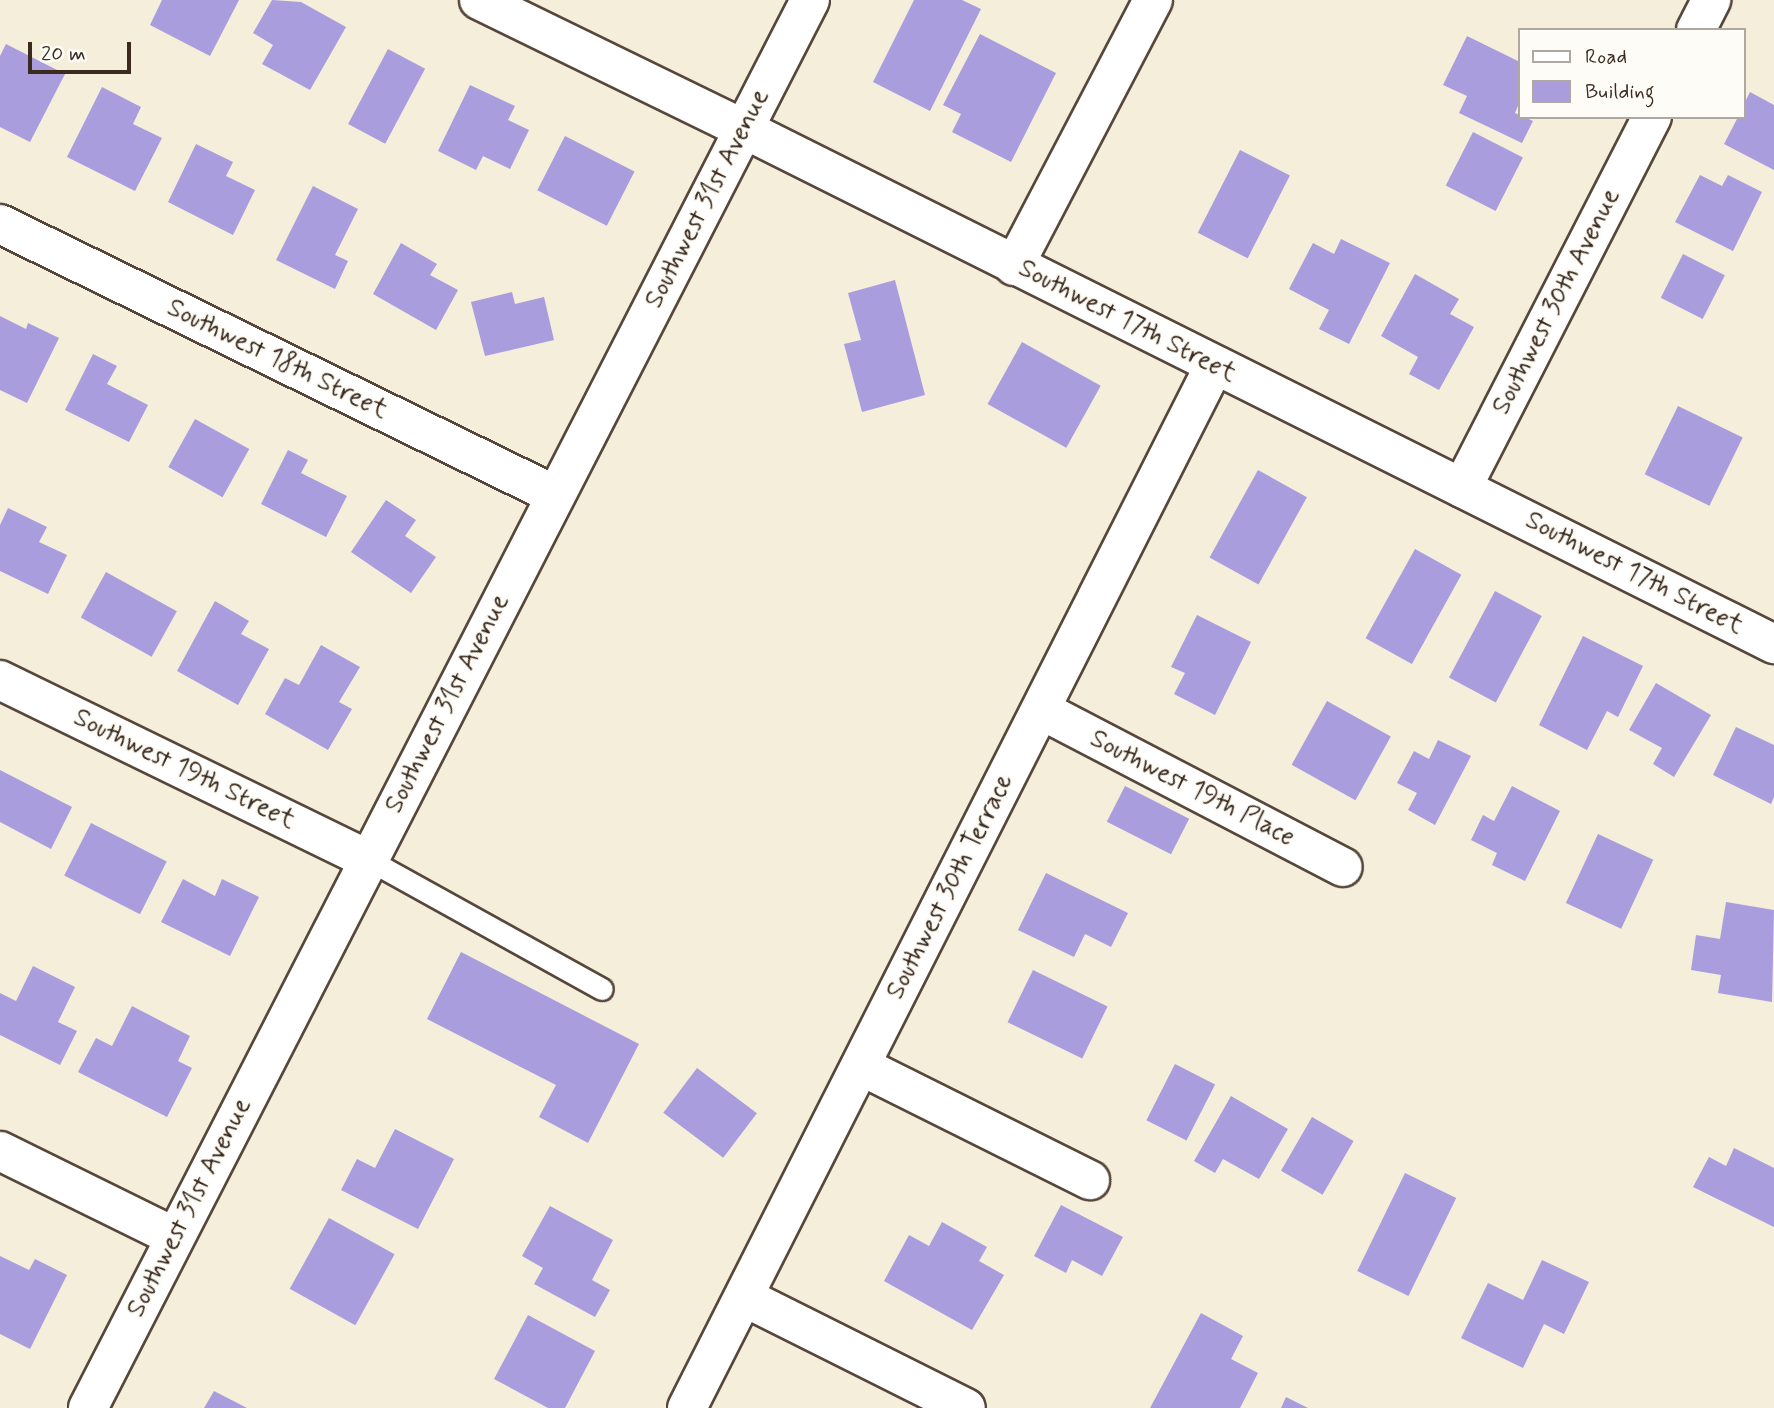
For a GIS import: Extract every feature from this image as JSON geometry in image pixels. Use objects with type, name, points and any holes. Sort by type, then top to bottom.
[{"type":"street","name":"Southwest 17th Street","points":[[479,0],[744,129],[1774,644]]},
{"type":"street","name":"Southwest 31st Avenue","points":[[88,1408],[810,0]]},
{"type":"street","points":[[1014,265],[1153,0]]},
{"type":"street","points":[[1697,28],[1711,0]]},
{"type":"street","name":"Southwest 30th Avenue","points":[[1462,488],[1650,119]]},
{"type":"street","name":"Southwest 18th Street","points":[[0,224],[555,495]]},
{"type":"street","name":"Southwest 30th Terrace","points":[[687,1408],[1214,366]]},
{"type":"street","name":"Southwest 19th Street","points":[[0,680],[369,860]]},
{"type":"street","name":"Southwest 19th Place","points":[[1041,710],[1343,867]]},
{"type":"street","points":[[861,1066],[1090,1180]]},
{"type":"street","points":[[0,1151],[175,1237]]},
{"type":"street","points":[[744,1297],[966,1408]]},
{"type":"lane","points":[[369,860],[602,989]]},
{"type":"building","points":[[162,0],[239,0],[210,56],[150,25]]},
{"type":"building","points":[[272,0],[301,2],[346,27],[310,90],[262,64],[273,45],[253,33]]},
{"type":"building","points":[[914,0],[962,0],[981,9],[930,111],[873,82]]},
{"type":"building","points":[[980,34],[1056,73],[1011,162],[952,132],[961,114],[943,105]]},
{"type":"building","points":[[1467,36],[1518,61],[1518,106],[1515,113],[1518,119],[1533,121],[1522,143],[1459,113],[1467,96],[1443,85]]},
{"type":"building","points":[[6,44],[65,74],[30,142],[0,127],[0,56]]},
{"type":"building","points":[[388,49],[425,69],[385,144],[348,124]]},
{"type":"building","points":[[470,85],[515,106],[508,120],[529,130],[510,169],[483,156],[476,170],[438,151]]},
{"type":"building","points":[[102,87],[141,107],[133,124],[162,138],[135,191],[67,157]]},
{"type":"building","points":[[1750,92],[1774,105],[1774,170],[1724,144],[1737,119],[1746,119],[1746,100]]},
{"type":"building","points":[[1473,132],[1523,157],[1496,211],[1446,185]]},
{"type":"building","points":[[565,136],[634,171],[607,226],[537,190]]},
{"type":"building","points":[[196,144],[233,162],[226,176],[255,190],[233,235],[168,202]]},
{"type":"building","points":[[1240,150],[1290,175],[1248,258],[1198,233]]},
{"type":"building","points":[[1700,175],[1722,186],[1728,175],[1762,192],[1733,251],[1675,222]]},
{"type":"building","points":[[313,186],[358,209],[335,255],[348,261],[335,289],[276,260]]},
{"type":"building","points":[[1341,239],[1390,263],[1349,344],[1319,329],[1329,310],[1289,289],[1313,243],[1334,254]]},
{"type":"building","points":[[401,243],[437,264],[430,275],[458,290],[436,330],[373,294]]},
{"type":"building","points":[[1683,254],[1725,275],[1703,319],[1661,298]]},
{"type":"building","points":[[1415,274],[1459,299],[1450,314],[1474,327],[1439,390],[1409,374],[1418,357],[1381,336]]},
{"type":"building","points":[[895,280],[925,395],[862,412],[844,344],[861,340],[848,293]]},
{"type":"building","points":[[512,292],[515,304],[544,297],[554,340],[485,356],[471,302]]},
{"type":"building","points":[[0,316],[26,329],[28,323],[59,338],[27,403],[0,390]]},
{"type":"building","points":[[1022,342],[1101,386],[1066,448],[988,404]]},
{"type":"building","points":[[93,354],[117,366],[107,384],[148,405],[129,442],[65,410]]},
{"type":"building","points":[[1678,406],[1743,438],[1709,506],[1645,474]]},
{"type":"building","points":[[195,419],[249,449],[223,497],[168,467]]},
{"type":"building","points":[[288,450],[308,460],[301,473],[347,496],[326,537],[261,504]]},
{"type":"building","points":[[1258,470],[1307,497],[1258,585],[1210,557]]},
{"type":"building","points":[[386,500],[416,520],[405,536],[436,557],[411,593],[351,552]]},
{"type":"building","points":[[8,508],[47,527],[39,542],[67,555],[48,594],[0,571],[0,525]]},
{"type":"building","points":[[1415,549],[1461,575],[1412,664],[1366,638]]},
{"type":"building","points":[[106,572],[177,611],[152,657],[81,617]]},
{"type":"building","points":[[1495,591],[1542,616],[1496,702],[1449,678]]},
{"type":"building","points":[[215,601],[249,621],[241,634],[269,649],[238,705],[177,671]]},
{"type":"building","points":[[1197,615],[1251,642],[1215,715],[1174,694],[1185,673],[1171,667]]},
{"type":"building","points":[[1583,636],[1643,666],[1618,717],[1607,711],[1587,750],[1539,725]]},
{"type":"building","points":[[321,645],[360,667],[339,702],[352,709],[328,750],[265,714],[285,678],[299,685]]},
{"type":"building","points":[[1656,683],[1711,715],[1674,777],[1653,764],[1662,748],[1629,730]]},
{"type":"building","points":[[1327,701],[1391,736],[1355,800],[1292,765]]},
{"type":"building","points":[[1736,727],[1774,745],[1774,797],[1771,804],[1713,775]]},
{"type":"building","points":[[1438,740],[1471,756],[1435,825],[1408,810],[1417,793],[1397,783],[1414,751],[1429,759]]},
{"type":"building","points":[[0,770],[72,807],[51,849],[0,822]]},
{"type":"building","points":[[1125,786],[1189,819],[1171,854],[1107,822]]},
{"type":"building","points":[[1512,786],[1560,811],[1525,881],[1492,865],[1497,853],[1471,840],[1483,815],[1494,821]]},
{"type":"building","points":[[91,823],[167,862],[140,914],[64,876]]},
{"type":"building","points":[[1598,834],[1653,860],[1621,929],[1566,903]]},
{"type":"building","points":[[1046,873],[1128,913],[1111,947],[1085,934],[1074,957],[1018,930]]},
{"type":"building","points":[[183,879],[215,896],[222,879],[259,897],[230,956],[161,922]]},
{"type":"building","points":[[1726,902],[1774,910],[1772,1002],[1718,993],[1721,975],[1691,970],[1696,935],[1720,939]]},
{"type":"building","points":[[461,952],[639,1044],[588,1143],[539,1117],[556,1085],[427,1019]]},
{"type":"building","points":[[33,966],[75,987],[58,1022],[77,1031],[60,1065],[0,1035],[0,993],[16,1001]]},
{"type":"building","points":[[1033,970],[1108,1006],[1082,1059],[1008,1022]]},
{"type":"building","points":[[132,1006],[190,1036],[178,1061],[192,1068],[167,1117],[78,1072],[96,1038],[112,1046]]},
{"type":"building","points":[[1175,1064],[1215,1084],[1186,1141],[1146,1120]]},
{"type":"building","points":[[697,1068],[757,1113],[723,1158],[663,1113]]},
{"type":"building","points":[[1231,1096],[1288,1129],[1259,1179],[1223,1159],[1215,1173],[1194,1161]]},
{"type":"building","points":[[1312,1117],[1354,1141],[1323,1195],[1281,1171]]},
{"type":"building","points":[[395,1129],[454,1159],[418,1229],[341,1190],[357,1159],[375,1168]]},
{"type":"building","points":[[1734,1148],[1774,1168],[1774,1227],[1693,1187],[1709,1157],[1726,1166]]},
{"type":"building","points":[[1405,1173],[1456,1198],[1408,1296],[1357,1271]]},
{"type":"building","points":[[1061,1205],[1123,1237],[1102,1276],[1072,1260],[1066,1273],[1034,1256]]},
{"type":"building","points":[[550,1206],[613,1240],[592,1280],[610,1290],[595,1317],[534,1284],[543,1268],[522,1256]]},
{"type":"building","points":[[329,1218],[395,1254],[355,1325],[290,1289]]},
{"type":"building","points":[[942,1222],[987,1247],[979,1261],[1004,1275],[972,1330],[884,1281],[909,1235],[929,1246]]},
{"type":"building","points":[[0,1256],[29,1270],[35,1259],[67,1275],[30,1349],[0,1334]]},
{"type":"building","points":[[1542,1260],[1589,1282],[1564,1334],[1544,1324],[1523,1368],[1461,1338],[1488,1283],[1523,1300]]},
{"type":"building","points":[[1201,1313],[1243,1336],[1231,1359],[1258,1373],[1240,1408],[1150,1408]]},
{"type":"building","points":[[528,1315],[595,1351],[565,1408],[548,1408],[494,1379]]},
{"type":"building","points":[[214,1391],[247,1408],[204,1408]]},
{"type":"building","points":[[1286,1397],[1308,1408],[1281,1408]]}]
